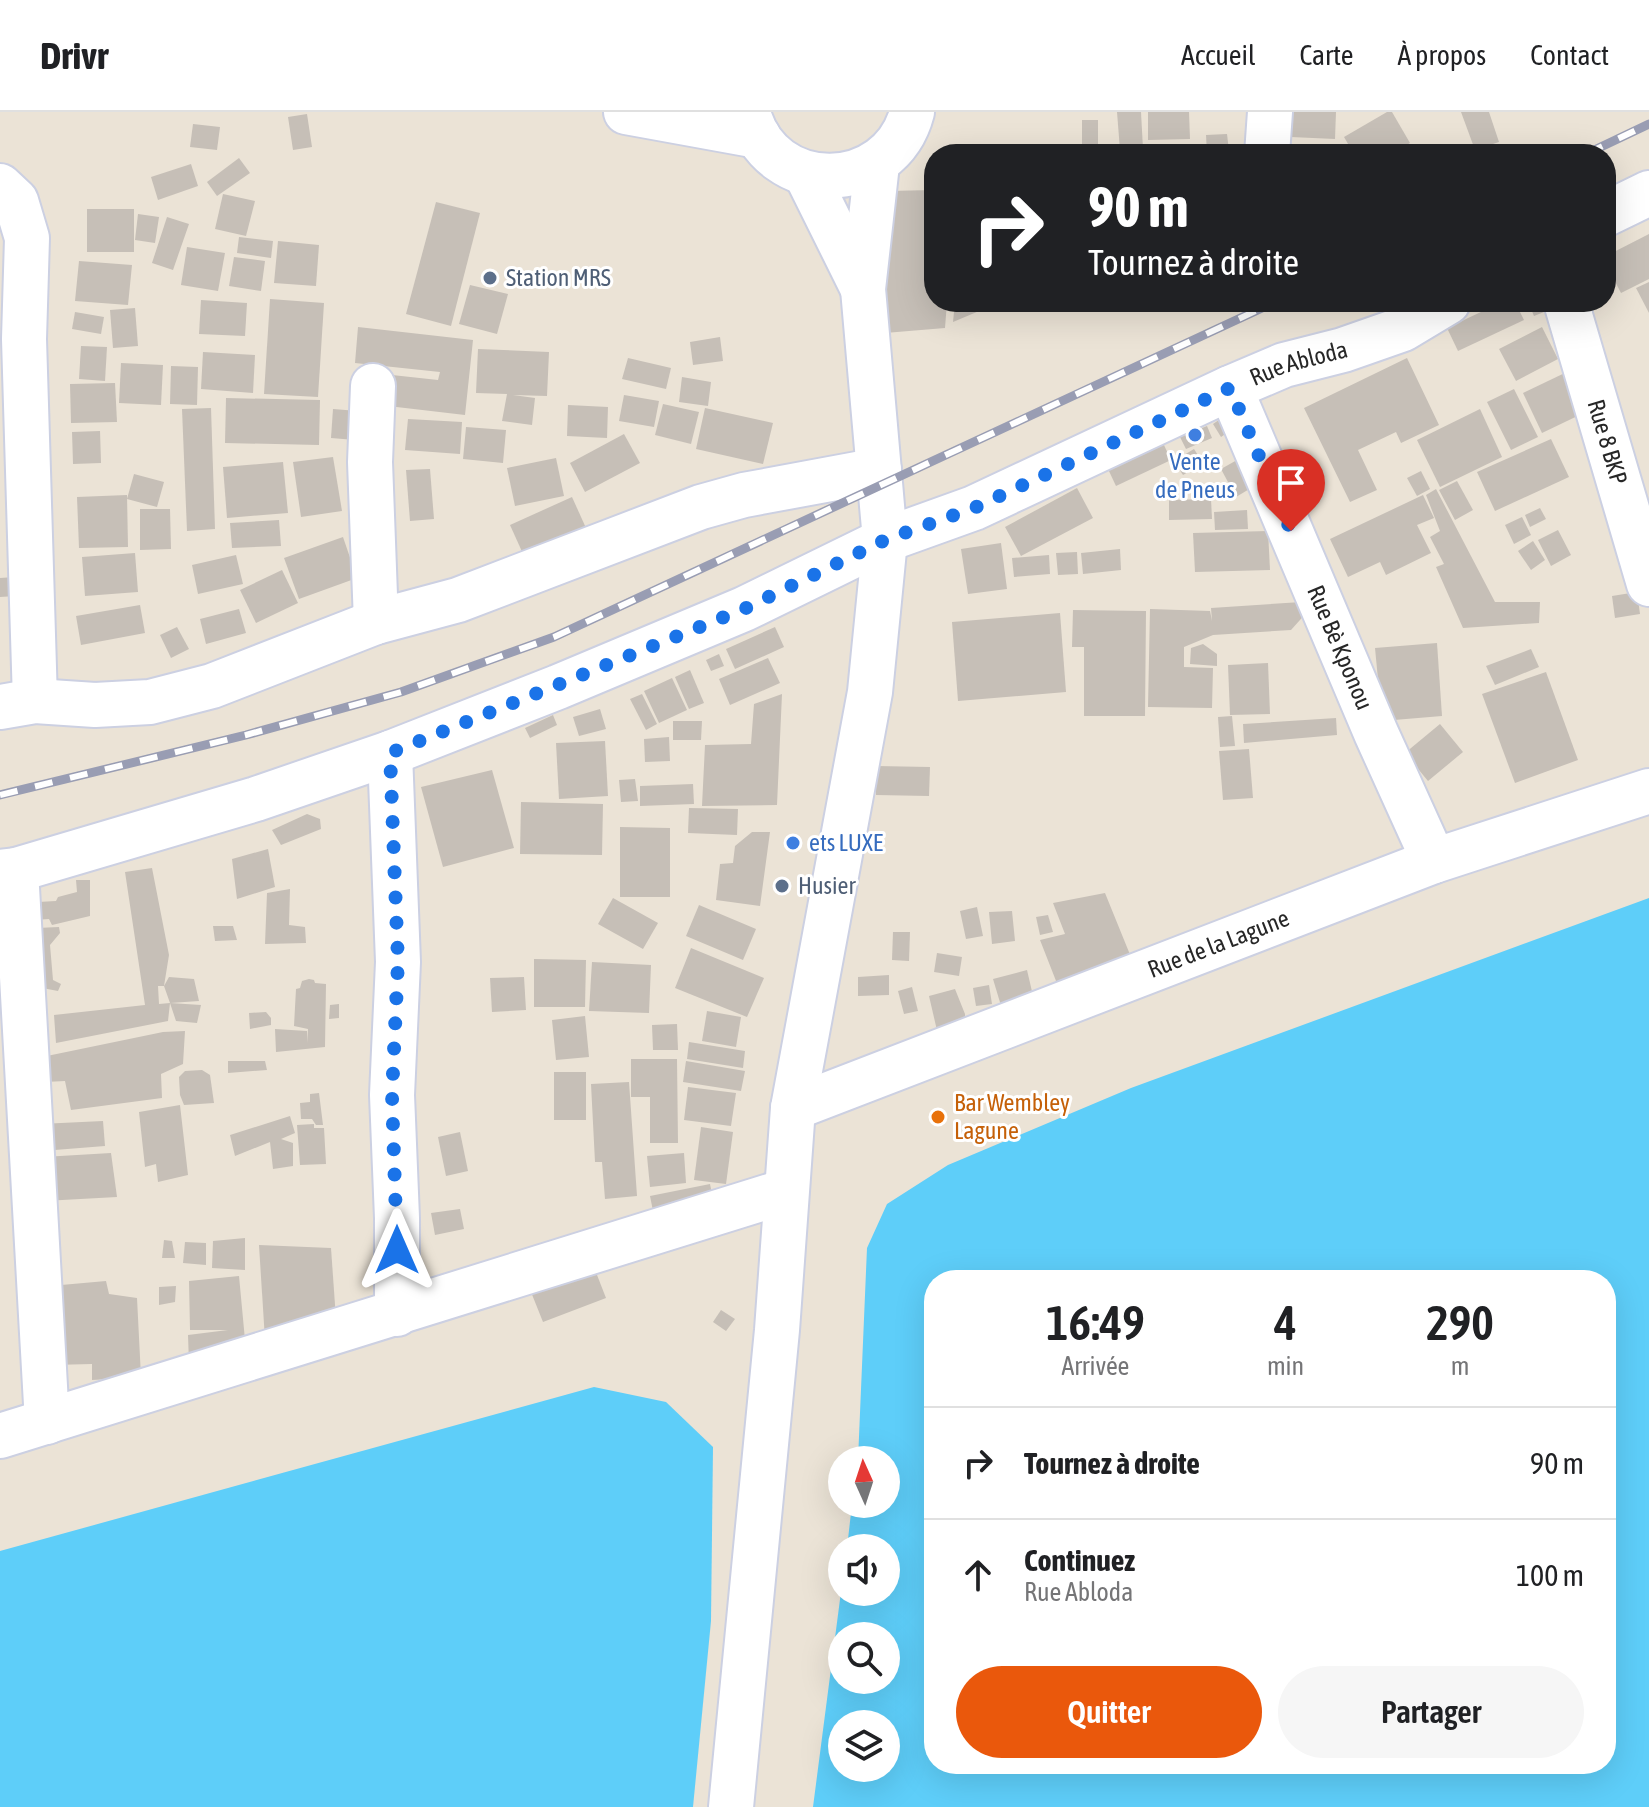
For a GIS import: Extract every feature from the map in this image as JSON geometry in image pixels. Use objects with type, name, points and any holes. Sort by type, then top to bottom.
[{"type":"street","points":[[626,112],[753,124],[771,152],[787,165],[806,174],[831,177],[854,174],[877,164],[895,147],[909,126],[912,112]]},
{"type":"street","points":[[1268,144],[1270,112]]},
{"type":"street","points":[[731,1807],[777,1330],[793,1108],[870,692],[885,540],[863,289],[877,164]]},
{"type":"street","points":[[806,174],[863,289]]},
{"type":"street","points":[[0,186],[16,201],[27,238],[17,704],[150,702],[212,686],[376,622],[458,600],[701,507],[744,495],[879,470]]},
{"type":"street","points":[[1616,209],[1649,193]]},
{"type":"street","name":"Rue Abloda","points":[[8,871],[256,799],[390,753],[744,609],[885,540],[974,508],[1284,365],[1343,350],[1403,329],[1431,312]]},
{"type":"street","name":"Rue 8 BKP","points":[[1569,312],[1649,584]]},
{"type":"street","points":[[373,386],[370,462],[376,622]]},
{"type":"street","name":"Rue Bè Kponou","points":[[1230,388],[1376,733],[1434,861]]},
{"type":"street","points":[[390,753],[398,962],[392,1095],[397,1314]]},
{"type":"street","name":"Rue de la Lagune","points":[[793,1108],[1434,861],[1649,791]]},
{"type":"street","points":[[8,871],[47,1422]]},
{"type":"street","points":[[0,1436],[786,1191]]},
{"type":"water","points":[[1649,898],[1649,1807],[813,1807],[828,1692],[900,1694],[900,1622],[837,1622],[839,1606],[900,1606],[900,1534],[849,1534],[850,1518],[900,1518],[900,1446],[859,1446],[867,1248],[887,1204],[948,1165],[1131,1088]]},
{"type":"water","points":[[594,1387],[666,1402],[713,1447],[711,1621],[693,1807],[0,1807],[0,1551]]},
{"type":"building","points":[[1117,112],[1141,112],[1143,144],[1120,144]]},
{"type":"building","points":[[1148,112],[1189,112],[1190,139],[1148,140]]},
{"type":"building","points":[[1292,112],[1336,112],[1335,139],[1291,137]]},
{"type":"building","points":[[1392,112],[1410,143],[1348,144],[1344,137]]},
{"type":"building","points":[[1461,112],[1489,112],[1499,142],[1473,144]]},
{"type":"building","points":[[307,114],[312,147],[293,150],[288,117]]},
{"type":"building","points":[[1082,120],[1098,120],[1098,144],[1082,144]]},
{"type":"building","points":[[193,124],[220,127],[217,150],[190,147]]},
{"type":"building","points":[[1227,134],[1228,144],[1206,144],[1206,135]]},
{"type":"building","points":[[239,158],[250,173],[217,196],[207,182]]},
{"type":"building","points":[[191,164],[198,186],[158,200],[151,177]]},
{"type":"building","points":[[924,190],[924,312],[946,312],[945,328],[885,333],[879,323],[888,191]]},
{"type":"building","points":[[223,194],[255,201],[246,236],[215,229]]},
{"type":"building","points":[[436,202],[480,213],[451,326],[406,314]]},
{"type":"building","points":[[87,209],[134,209],[134,252],[87,252]]},
{"type":"building","points":[[138,214],[159,217],[155,243],[135,240]]},
{"type":"building","points":[[167,217],[189,224],[173,270],[152,263]]},
{"type":"building","points":[[1649,234],[1649,279],[1621,293],[1616,283],[1616,251]]},
{"type":"building","points":[[239,237],[273,241],[271,258],[237,253]]},
{"type":"building","points":[[278,241],[319,245],[316,286],[274,283]]},
{"type":"building","points":[[187,247],[225,253],[218,291],[181,285]]},
{"type":"building","points":[[234,257],[265,261],[261,291],[229,286]]},
{"type":"building","points":[[79,261],[132,265],[128,305],[75,301]]},
{"type":"building","points":[[1649,282],[1649,313],[1636,288]]},
{"type":"building","points":[[470,285],[508,294],[497,334],[459,324]]},
{"type":"building","points":[[270,299],[324,303],[318,397],[264,394]]},
{"type":"building","points":[[201,300],[247,303],[245,336],[199,334]]},
{"type":"building","points":[[135,308],[138,346],[113,348],[110,310]]},
{"type":"building","points":[[75,312],[104,317],[101,334],[72,329]]},
{"type":"building","points":[[954,312],[977,312],[953,322]]},
{"type":"building","points":[[1481,312],[1520,312],[1524,320],[1458,351],[1447,328]]},
{"type":"building","points":[[358,327],[473,340],[465,415],[388,406],[392,375],[438,380],[440,372],[355,363]]},
{"type":"building","points":[[1542,327],[1558,359],[1516,381],[1499,349]]},
{"type":"building","points":[[720,337],[723,361],[693,365],[690,342]]},
{"type":"building","points":[[81,346],[107,347],[105,381],[79,379]]},
{"type":"building","points":[[478,349],[549,352],[547,396],[513,395],[535,398],[532,425],[502,421],[507,394],[476,393]]},
{"type":"building","points":[[203,352],[255,355],[253,393],[201,389]]},
{"type":"building","points":[[628,358],[671,368],[666,389],[622,379]]},
{"type":"building","points":[[1407,358],[1439,425],[1401,443],[1396,432],[1358,450],[1377,490],[1350,502],[1304,408]]},
{"type":"building","points":[[121,363],[163,365],[161,405],[119,403]]},
{"type":"building","points":[[171,366],[198,367],[197,405],[170,404]]},
{"type":"building","points":[[1571,370],[1590,410],[1542,433],[1523,393]]},
{"type":"building","points":[[682,377],[711,382],[708,406],[679,402]]},
{"type":"building","points":[[115,383],[117,422],[71,423],[70,384]]},
{"type":"building","points":[[1514,389],[1538,437],[1511,450],[1487,402]]},
{"type":"building","points":[[624,395],[659,401],[654,427],[619,421]]},
{"type":"building","points":[[226,398],[320,400],[319,445],[225,443]]},
{"type":"building","points":[[663,404],[699,412],[691,444],[655,435]]},
{"type":"building","points":[[568,405],[608,407],[607,438],[567,436]]},
{"type":"building","points":[[211,408],[215,529],[187,531],[182,409]]},
{"type":"building","points":[[705,408],[773,423],[763,464],[696,449]]},
{"type":"building","points":[[333,409],[358,411],[355,440],[331,438]]},
{"type":"building","points":[[1480,409],[1502,457],[1440,487],[1417,440]]},
{"type":"building","points":[[1232,411],[1241,423],[1221,437],[1213,424]]},
{"type":"building","points":[[408,419],[462,422],[460,454],[405,450]]},
{"type":"building","points":[[1207,426],[1212,438],[1186,449],[1180,437]]},
{"type":"building","points":[[466,427],[506,430],[503,463],[463,459]]},
{"type":"building","points":[[100,431],[101,463],[73,464],[72,432]]},
{"type":"building","points":[[624,434],[640,463],[585,492],[570,463]]},
{"type":"building","points":[[1551,439],[1569,477],[1495,511],[1477,472]]},
{"type":"building","points":[[1163,443],[1171,460],[1116,486],[1108,469]]},
{"type":"building","points":[[1194,449],[1203,463],[1183,475],[1174,461]]},
{"type":"building","points":[[333,457],[342,511],[301,517],[293,462]]},
{"type":"building","points":[[556,458],[564,496],[515,506],[507,468]]},
{"type":"building","points":[[1237,460],[1251,488],[1236,497],[1221,469]]},
{"type":"building","points":[[283,462],[288,513],[227,518],[223,467]]},
{"type":"building","points":[[430,469],[434,519],[410,521],[406,470]]},
{"type":"building","points":[[1421,471],[1430,489],[1417,496],[1407,478]]},
{"type":"building","points":[[134,474],[164,482],[157,507],[127,499]]},
{"type":"building","points":[[1457,481],[1473,510],[1455,520],[1439,490]]},
{"type":"building","points":[[1077,488],[1093,518],[1021,556],[1005,527]]},
{"type":"building","points":[[1436,489],[1495,602],[1540,602],[1539,623],[1463,628],[1436,567],[1444,564],[1430,537],[1440,531],[1426,495]]},
{"type":"building","points":[[127,495],[128,547],[79,548],[77,497]]},
{"type":"building","points":[[1423,495],[1434,518],[1417,525],[1431,553],[1386,575],[1380,562],[1348,577],[1330,539]]},
{"type":"building","points":[[572,497],[586,528],[524,556],[510,525]]},
{"type":"building","points":[[1211,499],[1212,519],[1169,520],[1169,500]]},
{"type":"building","points":[[1540,508],[1546,519],[1530,527],[1525,515]]},
{"type":"building","points":[[140,509],[170,509],[171,549],[140,550]]},
{"type":"building","points":[[1247,510],[1248,529],[1215,530],[1214,512]]},
{"type":"building","points":[[1522,517],[1531,535],[1514,544],[1505,525]]},
{"type":"building","points":[[279,520],[281,546],[232,548],[230,523]]},
{"type":"building","points":[[1558,530],[1571,555],[1551,566],[1538,540]]},
{"type":"building","points":[[1268,531],[1270,570],[1195,572],[1193,533]]},
{"type":"building","points":[[343,537],[357,578],[299,599],[284,558]]},
{"type":"building","points":[[1533,541],[1545,560],[1531,570],[1518,551]]},
{"type":"building","points":[[1001,543],[1007,589],[968,594],[961,549]]},
{"type":"building","points":[[1120,549],[1121,570],[1083,574],[1081,553]]},
{"type":"building","points":[[1077,552],[1078,574],[1058,575],[1056,553]]},
{"type":"building","points":[[135,553],[138,592],[85,596],[82,557]]},
{"type":"building","points":[[236,555],[243,584],[198,594],[192,565]]},
{"type":"building","points":[[1049,555],[1050,574],[1014,577],[1012,558]]},
{"type":"building","points":[[282,570],[298,603],[256,623],[240,590]]},
{"type":"building","points":[[15,577],[16,596],[0,597],[0,578]]},
{"type":"building","points":[[1637,592],[1640,614],[1615,618],[1612,596]]},
{"type":"building","points":[[1317,601],[1291,630],[1213,635],[1184,647],[1184,667],[1213,668],[1212,708],[1148,707],[1150,609],[1210,611],[1212,621],[1211,608]]},
{"type":"building","points":[[140,605],[145,633],[81,645],[76,616]]},
{"type":"building","points":[[239,609],[246,633],[206,644],[200,619]]},
{"type":"building","points":[[1073,610],[1146,611],[1145,716],[1084,716],[1084,647],[1072,647]]},
{"type":"building","points":[[1060,613],[1066,692],[958,701],[952,622]]},
{"type":"building","points":[[177,627],[189,649],[171,658],[160,635]]},
{"type":"building","points":[[775,627],[784,647],[735,669],[726,649]]},
{"type":"building","points":[[1437,643],[1442,716],[1382,721],[1375,648]]},
{"type":"building","points":[[1203,644],[1217,654],[1217,666],[1190,664],[1191,648]]},
{"type":"building","points":[[1531,649],[1539,667],[1495,685],[1486,666]]},
{"type":"building","points":[[719,654],[724,666],[711,671],[706,660]]},
{"type":"building","points":[[768,658],[780,683],[730,705],[719,679]]},
{"type":"building","points":[[1268,663],[1270,714],[1230,715],[1228,665]]},
{"type":"building","points":[[690,670],[704,703],[689,709],[675,677]]},
{"type":"building","points":[[1546,672],[1578,760],[1515,783],[1482,694]]},
{"type":"building","points":[[672,678],[687,710],[659,723],[644,691]]},
{"type":"building","points":[[642,694],[657,724],[646,730],[630,699]]},
{"type":"building","points":[[782,694],[777,805],[702,806],[705,745],[751,744],[754,704]]},
{"type":"building","points":[[600,709],[606,729],[579,736],[573,717]]},
{"type":"building","points":[[553,715],[557,725],[530,738],[525,728]]},
{"type":"building","points":[[1232,716],[1235,746],[1220,747],[1218,717]]},
{"type":"building","points":[[1336,718],[1337,735],[1244,743],[1243,724]]},
{"type":"building","points":[[673,721],[702,721],[701,740],[673,740]]},
{"type":"building","points":[[1440,724],[1463,752],[1428,781],[1405,753]]},
{"type":"building","points":[[669,737],[670,761],[645,762],[644,739]]},
{"type":"building","points":[[605,741],[608,796],[559,799],[556,743]]},
{"type":"building","points":[[1249,749],[1253,798],[1223,800],[1219,751]]},
{"type":"building","points":[[876,766],[930,767],[929,796],[876,795]]},
{"type":"building","points":[[492,770],[514,848],[443,867],[421,787]]},
{"type":"building","points":[[635,779],[638,801],[621,802],[619,780]]},
{"type":"building","points":[[693,784],[694,804],[640,806],[640,786]]},
{"type":"building","points":[[521,802],[603,804],[602,855],[520,854]]},
{"type":"building","points":[[689,808],[738,809],[737,835],[688,833]]},
{"type":"building","points":[[307,814],[320,819],[321,829],[281,845],[272,830]]},
{"type":"building","points":[[620,827],[670,828],[670,897],[620,897]]},
{"type":"building","points":[[752,832],[770,832],[760,906],[716,900],[720,864],[733,863],[735,846]]},
{"type":"building","points":[[268,849],[275,887],[237,899],[232,859]]},
{"type":"building","points":[[152,868],[169,955],[164,986],[158,986],[159,1004],[170,1003],[168,1021],[56,1043],[54,1015],[145,1005],[125,872]]},
{"type":"building","points":[[76,880],[90,880],[90,916],[52,925],[49,919],[34,920],[38,902],[56,901],[58,897],[77,892]]},
{"type":"building","points":[[290,889],[289,925],[305,927],[306,943],[265,944],[267,893]]},
{"type":"building","points":[[1105,893],[1133,962],[1058,986],[1040,940],[1065,934],[1053,903]]},
{"type":"building","points":[[613,898],[658,923],[643,949],[598,924]]},
{"type":"building","points":[[699,905],[756,929],[743,960],[686,936]]},
{"type":"building","points":[[977,907],[983,936],[966,939],[960,911]]},
{"type":"building","points":[[1012,911],[1015,941],[992,944],[989,912]]},
{"type":"building","points":[[1048,915],[1053,932],[1040,935],[1036,917]]},
{"type":"building","points":[[213,926],[233,926],[237,940],[215,941]]},
{"type":"building","points":[[59,927],[60,933],[50,945],[53,980],[61,984],[58,991],[37,987],[37,928]]},
{"type":"building","points":[[893,932],[910,932],[909,961],[892,960]]},
{"type":"building","points":[[691,948],[764,978],[747,1017],[675,988]]},
{"type":"building","points":[[937,953],[962,957],[959,976],[934,972]]},
{"type":"building","points":[[534,959],[586,960],[585,1007],[534,1007]]},
{"type":"building","points":[[592,962],[651,965],[649,1013],[589,1011]]},
{"type":"building","points":[[1027,970],[1034,1000],[1002,1009],[993,979]]},
{"type":"building","points":[[889,975],[889,995],[858,996],[858,977]]},
{"type":"building","points":[[169,977],[194,979],[199,1001],[170,1003],[164,986]]},
{"type":"building","points":[[524,977],[526,1010],[492,1012],[490,978]]},
{"type":"building","points":[[309,979],[326,984],[325,1047],[276,1052],[275,1029],[307,1031],[307,1043],[308,1029],[294,1026],[296,989],[300,988],[302,981]]},
{"type":"building","points":[[989,985],[992,1004],[976,1006],[973,988]]},
{"type":"building","points":[[912,987],[918,1011],[904,1014],[898,991]]},
{"type":"building","points":[[955,989],[965,1014],[965,1034],[939,1039],[929,996]]},
{"type":"building","points":[[170,1003],[201,1005],[197,1023],[176,1021]]},
{"type":"building","points":[[339,1004],[339,1018],[329,1019],[330,1005]]},
{"type":"building","points":[[707,1011],[741,1017],[736,1047],[702,1041]]},
{"type":"building","points":[[266,1012],[271,1018],[271,1025],[250,1029],[249,1013]]},
{"type":"building","points":[[585,1016],[589,1057],[556,1060],[552,1020]]},
{"type":"building","points":[[677,1024],[678,1050],[653,1050],[652,1025]]},
{"type":"building","points":[[185,1031],[183,1064],[161,1074],[162,1098],[71,1110],[65,1081],[45,1082],[42,1057],[163,1032]]},
{"type":"building","points":[[689,1042],[745,1051],[743,1068],[687,1059]]},
{"type":"building","points":[[631,1059],[677,1059],[678,1143],[650,1143],[650,1097],[631,1097]]},
{"type":"building","points":[[228,1061],[265,1061],[267,1070],[228,1073]]},
{"type":"building","points":[[686,1061],[745,1071],[741,1091],[683,1082]]},
{"type":"building","points":[[202,1070],[210,1075],[214,1103],[184,1105],[179,1077],[185,1071]]},
{"type":"building","points":[[554,1072],[586,1072],[586,1120],[554,1120]]},
{"type":"building","points":[[629,1082],[637,1196],[605,1199],[602,1162],[595,1162],[591,1084]]},
{"type":"building","points":[[688,1087],[736,1093],[731,1126],[684,1120]]},
{"type":"building","points":[[319,1093],[323,1125],[316,1125],[312,1119],[301,1119],[300,1103],[310,1102],[310,1094]]},
{"type":"building","points":[[180,1105],[188,1175],[158,1182],[156,1164],[145,1167],[139,1112]]},
{"type":"building","points":[[290,1116],[295,1133],[281,1139],[293,1143],[293,1166],[273,1169],[270,1142],[235,1156],[230,1135]]},
{"type":"building","points":[[103,1121],[105,1146],[42,1151],[40,1124]]},
{"type":"building","points":[[314,1124],[314,1128],[324,1128],[326,1164],[300,1165],[297,1125]]},
{"type":"building","points":[[701,1127],[733,1132],[726,1184],[694,1180]]},
{"type":"building","points":[[460,1132],[468,1171],[446,1176],[438,1137]]},
{"type":"building","points":[[111,1153],[117,1197],[44,1201],[43,1157]]},
{"type":"building","points":[[684,1153],[686,1183],[650,1187],[647,1156]]},
{"type":"building","points":[[710,1184],[715,1209],[655,1221],[650,1196]]},
{"type":"building","points":[[460,1209],[464,1229],[435,1235],[431,1213]]},
{"type":"building","points":[[245,1238],[245,1270],[212,1268],[213,1241]]},
{"type":"building","points":[[164,1240],[172,1241],[175,1258],[162,1258]]},
{"type":"building","points":[[185,1242],[206,1243],[206,1265],[183,1263]]},
{"type":"building","points":[[259,1245],[331,1248],[336,1319],[265,1340]]},
{"type":"building","points":[[590,1257],[606,1298],[543,1322],[527,1282]]},
{"type":"building","points":[[239,1276],[245,1340],[189,1363],[188,1335],[228,1330],[190,1330],[189,1281]]},
{"type":"building","points":[[106,1281],[109,1294],[137,1298],[141,1377],[92,1380],[92,1364],[52,1365],[50,1286]]},
{"type":"building","points":[[176,1286],[175,1302],[159,1305],[159,1287]]},
{"type":"building","points":[[721,1310],[735,1319],[726,1331],[713,1322]]},
{"type":"railway","points":[[1607,144],[1649,124]]},
{"type":"railway","points":[[0,795],[246,735],[401,692],[554,637],[1253,312]]},
{"type":"place","name":"Station MRS","points":[[490,278]]},
{"type":"place","name":"Vente de Pneus","points":[[1195,435]]},
{"type":"place","name":"ets LUXE","points":[[793,843]]},
{"type":"place","name":"Husier","points":[[782,886]]},
{"type":"place","name":"Bar Wembley Lagune","points":[[938,1117]]},
{"type":"route","points":[[397,1250],[392,1095],[398,962],[390,753],[744,609],[885,540],[974,508],[1230,388],[1291,531]]}]
